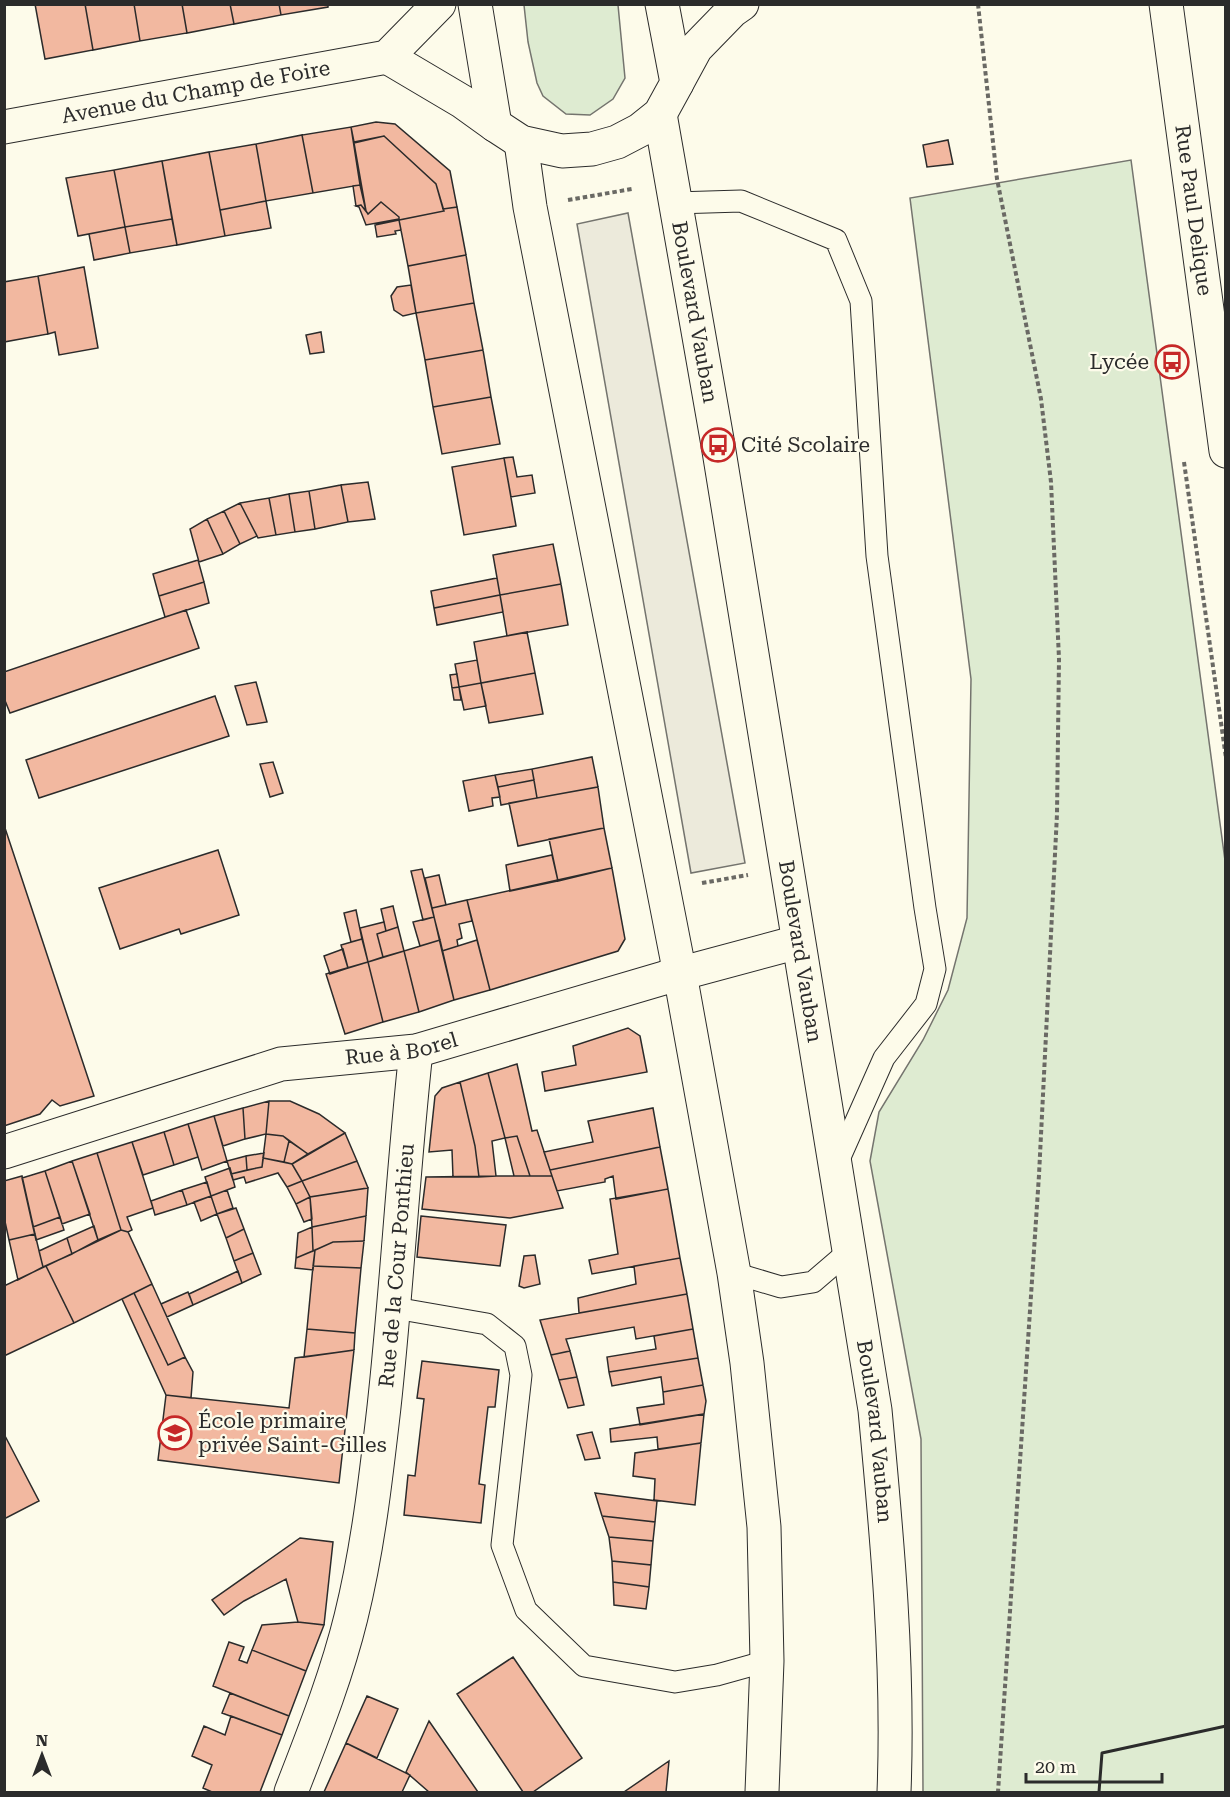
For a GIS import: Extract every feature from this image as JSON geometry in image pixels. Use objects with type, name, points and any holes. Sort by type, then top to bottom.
[{"type":"main road","points":[[438,4],[387,57],[463,102],[508,134],[562,151],[592,149],[617,142],[640,130],[660,114],[696,48],[732,11],[742,4]]},
{"type":"main road","points":[[475,4],[508,134],[530,207],[680,974],[734,1273],[747,1363],[764,1527],[768,1661],[762,1792]]},
{"type":"main road","points":[[662,4],[677,83]]},
{"type":"main road","name":"Rue Paul Delique","points":[[1166,4],[1226,451]]},
{"type":"main road","name":"Avenue du Champ de Foire","points":[[4,127],[387,57]]},
{"type":"main road","name":"Boulevard Vauban","points":[[660,114],[718,445],[875,1410],[890,1567],[896,1747],[894,1792]]},
{"type":"main road","name":"Rue à Borel","points":[[4,1152],[280,1064],[416,1051],[798,942]]},
{"type":"main road","name":"Rue de la Cour Ponthieu","points":[[291,1792],[334,1680],[351,1616],[375,1491],[394,1308],[407,1130],[416,1051]]},
{"type":"lane","points":[[673,192],[741,201],[836,240],[861,301],[877,556],[925,908],[936,969],[926,1004],[884,1058],[836,1167]]},
{"type":"lane","points":[[734,1273],[781,1287],[813,1282],[848,1252]]},
{"type":"lane","points":[[394,1308],[487,1324],[515,1346],[521,1375],[502,1545],[526,1610],[584,1666],[675,1682],[717,1676],[768,1661]]},
{"type":"path","points":[[978,4],[997,179],[1041,399],[1051,482],[1059,659],[1057,814],[1039,1175],[998,1792]]},
{"type":"path","points":[[530,207],[673,192]]},
{"type":"path","points":[[663,890],[786,868]]},
{"type":"green space","points":[[524,5],[618,5],[625,78],[613,99],[590,115],[566,114],[543,96],[537,83],[528,42]]},
{"type":"green space","points":[[1131,160],[1226,868],[1225,1792],[923,1792],[921,1439],[870,1161],[879,1112],[923,1040],[948,990],[967,918],[971,679],[910,198]]},
{"type":"shaded area","points":[[628,213],[745,863],[691,873],[577,224]]},
{"type":"building","points":[[35,4],[85,4],[93,50],[45,59]]},
{"type":"building","points":[[85,4],[134,4],[140,41],[93,50]]},
{"type":"building","points":[[134,4],[182,4],[187,33],[140,41]]},
{"type":"building","points":[[182,4],[230,4],[234,24],[187,33]]},
{"type":"building","points":[[230,4],[279,4],[281,15],[234,24]]},
{"type":"building","points":[[279,4],[328,4],[328,7],[281,15]]},
{"type":"building","points":[[376,122],[395,124],[450,171],[457,207],[443,209],[436,184],[384,136],[354,142],[351,127]]},
{"type":"building","points":[[351,127],[360,185],[313,193],[302,135]]},
{"type":"building","points":[[302,135],[313,193],[266,201],[256,144]]},
{"type":"building","points":[[384,136],[436,184],[444,211],[399,220],[399,217],[381,202],[368,214],[354,143]]},
{"type":"building","points":[[948,140],[953,164],[927,167],[923,145]]},
{"type":"building","points":[[256,144],[266,201],[220,210],[209,152]]},
{"type":"building","points":[[209,152],[225,236],[177,245],[162,161]]},
{"type":"building","points":[[162,161],[172,219],[125,227],[114,170]]},
{"type":"building","points":[[114,170],[125,227],[78,236],[66,178]]},
{"type":"building","points":[[360,185],[366,211],[361,205],[356,206],[353,186]]},
{"type":"building","points":[[266,201],[271,228],[225,236],[220,210]]},
{"type":"building","points":[[381,202],[399,219],[366,225],[359,207],[356,206],[361,205],[368,214]]},
{"type":"building","points":[[457,207],[466,255],[408,266],[399,220]]},
{"type":"building","points":[[172,219],[177,245],[130,253],[125,227]]},
{"type":"building","points":[[399,220],[401,230],[395,231],[396,234],[377,237],[375,225]]},
{"type":"building","points":[[125,227],[130,253],[94,260],[89,234]]},
{"type":"building","points":[[466,255],[474,303],[416,313],[408,266]]},
{"type":"building","points":[[84,267],[98,348],[59,355],[55,332],[48,334],[38,276]]},
{"type":"building","points":[[38,276],[48,334],[4,342],[4,282]]},
{"type":"building","points":[[411,285],[416,313],[403,316],[394,310],[391,296],[397,287]]},
{"type":"building","points":[[474,303],[483,350],[425,360],[416,313]]},
{"type":"building","points":[[321,332],[324,352],[310,354],[306,335]]},
{"type":"building","points":[[483,350],[491,397],[433,407],[425,360]]},
{"type":"building","points":[[491,397],[500,444],[442,454],[433,407]]},
{"type":"building","points":[[513,457],[517,477],[532,475],[535,493],[511,497],[504,458]]},
{"type":"building","points":[[504,458],[516,526],[464,535],[452,467]]},
{"type":"building","points":[[368,482],[375,519],[348,522],[341,485]]},
{"type":"building","points":[[341,485],[348,522],[315,529],[309,491]]},
{"type":"building","points":[[309,491],[315,529],[295,532],[289,494]]},
{"type":"building","points":[[289,494],[295,532],[276,535],[269,498]]},
{"type":"building","points":[[269,498],[276,535],[258,538],[240,503]]},
{"type":"building","points":[[240,503],[257,536],[240,544],[224,511]]},
{"type":"building","points":[[224,511],[240,544],[223,554],[207,519]]},
{"type":"building","points":[[207,519],[223,554],[199,562],[190,529]]},
{"type":"building","points":[[553,544],[561,584],[500,595],[493,555]]},
{"type":"building","points":[[198,560],[204,582],[159,596],[153,574]]},
{"type":"building","points":[[497,578],[500,595],[434,608],[431,591]]},
{"type":"building","points":[[204,582],[209,603],[165,617],[159,596]]},
{"type":"building","points":[[561,584],[568,625],[507,636],[500,595]]},
{"type":"building","points":[[500,595],[503,612],[437,625],[434,608]]},
{"type":"building","points":[[186,610],[199,648],[10,713],[4,698],[4,672]]},
{"type":"building","points":[[527,632],[535,673],[481,683],[474,642]]},
{"type":"building","points":[[477,660],[481,683],[459,687],[455,664]]},
{"type":"building","points":[[535,673],[543,714],[489,723],[481,683]]},
{"type":"building","points":[[457,674],[459,687],[452,688],[450,675]]},
{"type":"building","points":[[256,682],[267,722],[247,725],[235,686]]},
{"type":"building","points":[[481,683],[486,706],[464,710],[459,687]]},
{"type":"building","points":[[459,687],[461,700],[454,700],[452,688]]},
{"type":"building","points":[[215,696],[229,736],[39,798],[26,760]]},
{"type":"building","points":[[592,757],[598,787],[537,798],[532,769]]},
{"type":"building","points":[[273,762],[283,793],[270,797],[260,764]]},
{"type":"building","points":[[532,769],[534,780],[498,787],[495,775]]},
{"type":"building","points":[[495,775],[500,797],[492,798],[493,806],[469,811],[463,781]]},
{"type":"building","points":[[534,780],[537,798],[501,805],[498,787]]},
{"type":"building","points":[[598,787],[604,828],[518,846],[509,803]]},
{"type":"building","points":[[5,828],[94,1096],[60,1106],[52,1100],[40,1114],[4,1126]]},
{"type":"building","points":[[604,828],[612,868],[558,881],[549,839]]},
{"type":"building","points":[[218,850],[239,915],[181,934],[179,929],[120,949],[99,888]]},
{"type":"building","points":[[552,855],[558,881],[510,891],[506,865]]},
{"type":"building","points":[[612,868],[625,939],[618,951],[490,990],[467,900]]},
{"type":"building","points":[[422,869],[434,917],[423,920],[411,871]]},
{"type":"building","points":[[439,875],[446,905],[432,908],[425,878]]},
{"type":"building","points":[[467,900],[472,921],[459,924],[462,938],[457,940],[458,946],[442,951],[432,908]]},
{"type":"building","points":[[393,906],[398,927],[386,931],[381,909]]},
{"type":"building","points":[[356,910],[362,939],[351,942],[344,913]]},
{"type":"building","points":[[434,917],[440,940],[420,946],[413,922]]},
{"type":"building","points":[[384,922],[386,931],[377,934],[383,957],[368,962],[360,928]]},
{"type":"building","points":[[398,927],[404,951],[383,957],[377,934]]},
{"type":"building","points":[[362,939],[368,962],[348,968],[341,945]]},
{"type":"building","points":[[440,940],[454,1000],[419,1012],[404,951]]},
{"type":"building","points":[[477,940],[490,990],[454,1000],[442,951]]},
{"type":"building","points":[[343,949],[348,968],[330,974],[324,956]]},
{"type":"building","points":[[404,951],[419,1012],[383,1022],[368,962]]},
{"type":"building","points":[[368,962],[383,1022],[345,1034],[326,974]]},
{"type":"building","points":[[628,1028],[640,1036],[647,1072],[545,1091],[542,1072],[576,1065],[573,1046]]},
{"type":"building","points":[[517,1064],[532,1131],[537,1130],[552,1176],[530,1176],[517,1136],[505,1138],[488,1073]]},
{"type":"building","points":[[488,1073],[505,1138],[492,1141],[496,1176],[479,1177],[475,1146],[460,1082]]},
{"type":"building","points":[[460,1082],[475,1146],[479,1177],[453,1177],[452,1150],[429,1152],[435,1096],[442,1088]]},
{"type":"building","points":[[269,1101],[266,1134],[245,1139],[243,1108]]},
{"type":"building","points":[[269,1101],[290,1101],[319,1114],[345,1133],[308,1154],[283,1136],[266,1134]]},
{"type":"building","points":[[243,1108],[245,1139],[223,1146],[214,1116]]},
{"type":"building","points":[[653,1108],[660,1147],[550,1170],[544,1152],[593,1142],[588,1121]]},
{"type":"building","points":[[214,1116],[227,1161],[202,1170],[188,1124]]},
{"type":"building","points":[[188,1124],[198,1157],[174,1165],[164,1132]]},
{"type":"building","points":[[164,1132],[174,1165],[143,1175],[132,1142]]},
{"type":"building","points":[[345,1133],[357,1161],[302,1181],[292,1164]]},
{"type":"building","points":[[266,1134],[283,1136],[289,1141],[284,1162],[263,1158]]},
{"type":"building","points":[[517,1136],[530,1176],[514,1176],[505,1138]]},
{"type":"building","points":[[289,1141],[308,1154],[292,1164],[284,1162]]},
{"type":"building","points":[[132,1142],[153,1208],[127,1217],[132,1230],[128,1232],[121,1230],[97,1153]]},
{"type":"building","points":[[660,1147],[668,1189],[616,1199],[613,1176],[605,1179],[605,1182],[557,1191],[550,1170]]},
{"type":"building","points":[[97,1153],[121,1230],[98,1240],[72,1161]]},
{"type":"building","points":[[264,1153],[262,1167],[247,1170],[246,1156]]},
{"type":"building","points":[[246,1156],[247,1170],[231,1174],[227,1161]]},
{"type":"building","points":[[263,1158],[292,1164],[302,1181],[287,1187],[278,1173],[246,1183],[244,1177],[233,1180],[231,1174],[262,1167]]},
{"type":"building","points":[[72,1161],[90,1214],[62,1224],[45,1171]]},
{"type":"building","points":[[357,1161],[368,1188],[310,1197],[302,1181]]},
{"type":"building","points":[[230,1168],[235,1187],[211,1196],[205,1177]]},
{"type":"building","points":[[45,1171],[60,1217],[33,1227],[22,1178]]},
{"type":"building","points":[[22,1176],[35,1234],[9,1240],[4,1217],[4,1181]]},
{"type":"building","points":[[552,1176],[563,1208],[510,1218],[422,1209],[426,1177]]},
{"type":"building","points":[[302,1181],[310,1197],[296,1204],[287,1187]]},
{"type":"building","points":[[207,1182],[211,1196],[187,1205],[182,1190]]},
{"type":"building","points":[[368,1188],[366,1216],[312,1227],[310,1197]]},
{"type":"building","points":[[668,1189],[680,1258],[592,1274],[589,1260],[618,1254],[610,1199]]},
{"type":"building","points":[[182,1190],[187,1205],[155,1215],[151,1201]]},
{"type":"building","points":[[227,1190],[233,1208],[217,1214],[211,1196]]},
{"type":"building","points":[[211,1196],[217,1214],[201,1221],[194,1202]]},
{"type":"building","points":[[310,1197],[312,1219],[304,1222],[296,1204]]},
{"type":"building","points":[[236,1208],[244,1229],[226,1238],[217,1214]]},
{"type":"building","points":[[366,1216],[364,1241],[333,1242],[313,1251],[312,1227]]},
{"type":"building","points":[[421,1216],[506,1225],[500,1266],[417,1257]]},
{"type":"building","points":[[60,1217],[64,1230],[36,1240],[33,1227]]},
{"type":"building","points":[[94,1226],[98,1240],[72,1254],[67,1238]]},
{"type":"building","points":[[312,1227],[313,1251],[296,1258],[298,1233]]},
{"type":"building","points":[[244,1229],[253,1253],[234,1261],[226,1238]]},
{"type":"building","points":[[121,1230],[128,1232],[152,1284],[74,1323],[46,1266]]},
{"type":"building","points":[[35,1234],[43,1267],[18,1280],[9,1240]]},
{"type":"building","points":[[67,1238],[72,1254],[43,1267],[39,1251]]},
{"type":"building","points":[[364,1241],[361,1268],[313,1266],[315,1250],[333,1242]]},
{"type":"building","points":[[315,1250],[313,1270],[295,1268],[296,1258]]},
{"type":"building","points":[[253,1253],[261,1274],[242,1283],[234,1261]]},
{"type":"building","points":[[535,1255],[540,1284],[524,1288],[519,1286],[524,1256]]},
{"type":"building","points":[[680,1258],[687,1294],[579,1313],[578,1298],[636,1284],[634,1266]]},
{"type":"building","points":[[46,1266],[74,1323],[4,1356],[4,1286]]},
{"type":"building","points":[[313,1266],[361,1268],[355,1333],[307,1329]]},
{"type":"building","points":[[238,1271],[242,1283],[193,1305],[189,1294]]},
{"type":"building","points":[[152,1284],[185,1357],[168,1365],[134,1293]]},
{"type":"building","points":[[188,1292],[193,1305],[167,1317],[161,1304]]},
{"type":"building","points":[[134,1293],[168,1365],[185,1357],[193,1372],[191,1398],[166,1395],[122,1299]]},
{"type":"building","points":[[687,1294],[693,1329],[636,1339],[634,1327],[566,1339],[570,1351],[551,1355],[540,1320]]},
{"type":"building","points":[[307,1329],[355,1333],[354,1350],[304,1357]]},
{"type":"building","points":[[693,1329],[698,1358],[609,1372],[607,1357],[656,1349],[654,1336]]},
{"type":"building","points":[[354,1350],[339,1483],[158,1460],[166,1395],[289,1408],[295,1358]]},
{"type":"building","points":[[570,1351],[577,1377],[559,1380],[551,1355]]},
{"type":"building","points":[[698,1358],[703,1385],[663,1392],[661,1377],[612,1386],[609,1372]]},
{"type":"building","points":[[422,1361],[499,1370],[495,1407],[488,1407],[479,1484],[485,1485],[481,1523],[404,1515],[408,1475],[415,1476],[424,1399],[417,1398]]},
{"type":"building","points":[[577,1377],[584,1405],[568,1408],[559,1380]]},
{"type":"building","points":[[703,1385],[706,1401],[704,1414],[640,1425],[637,1408],[664,1404],[663,1392]]},
{"type":"building","points":[[704,1414],[701,1443],[658,1449],[657,1437],[611,1442],[610,1429]]},
{"type":"building","points":[[592,1432],[600,1458],[585,1460],[577,1435]]},
{"type":"building","points":[[4,1434],[39,1501],[4,1519]]},
{"type":"building","points":[[701,1443],[695,1505],[654,1500],[655,1479],[633,1476],[635,1453]]},
{"type":"building","points":[[595,1493],[657,1501],[655,1522],[602,1516]]},
{"type":"building","points":[[602,1516],[655,1522],[653,1541],[609,1537]]},
{"type":"building","points":[[609,1537],[653,1541],[651,1565],[612,1561]]},
{"type":"building","points":[[300,1538],[333,1542],[324,1625],[298,1622],[286,1579],[244,1601],[224,1615],[212,1600]]},
{"type":"building","points":[[612,1561],[651,1565],[649,1587],[613,1582]]},
{"type":"building","points":[[613,1582],[649,1587],[646,1609],[614,1605]]},
{"type":"building","points":[[298,1622],[324,1625],[306,1671],[252,1650],[262,1625]]},
{"type":"building","points":[[229,1642],[244,1647],[239,1660],[247,1663],[252,1650],[306,1671],[289,1716],[213,1686]]},
{"type":"building","points":[[513,1657],[582,1758],[533,1792],[523,1792],[457,1694]]},
{"type":"building","points":[[230,1693],[289,1716],[282,1735],[222,1713]]},
{"type":"building","points":[[367,1696],[398,1709],[377,1758],[346,1743]]},
{"type":"building","points":[[231,1716],[282,1735],[260,1792],[212,1792],[203,1788],[212,1765],[192,1756],[204,1726],[225,1735]]},
{"type":"building","points":[[429,1721],[478,1792],[429,1792],[406,1772]]},
{"type":"building","points":[[346,1743],[410,1775],[402,1792],[324,1792]]},
{"type":"building","points":[[669,1761],[666,1792],[624,1792]]},
{"type":"wall","points":[[1099,1792],[1102,1753],[1226,1726]]},
{"type":"place","name":"Lycée","points":[[1172,362]]},
{"type":"place","name":"Cité Scolaire","points":[[718,445]]},
{"type":"place","name":"École primaire privée Saint-Gilles","points":[[175,1433]]}]
